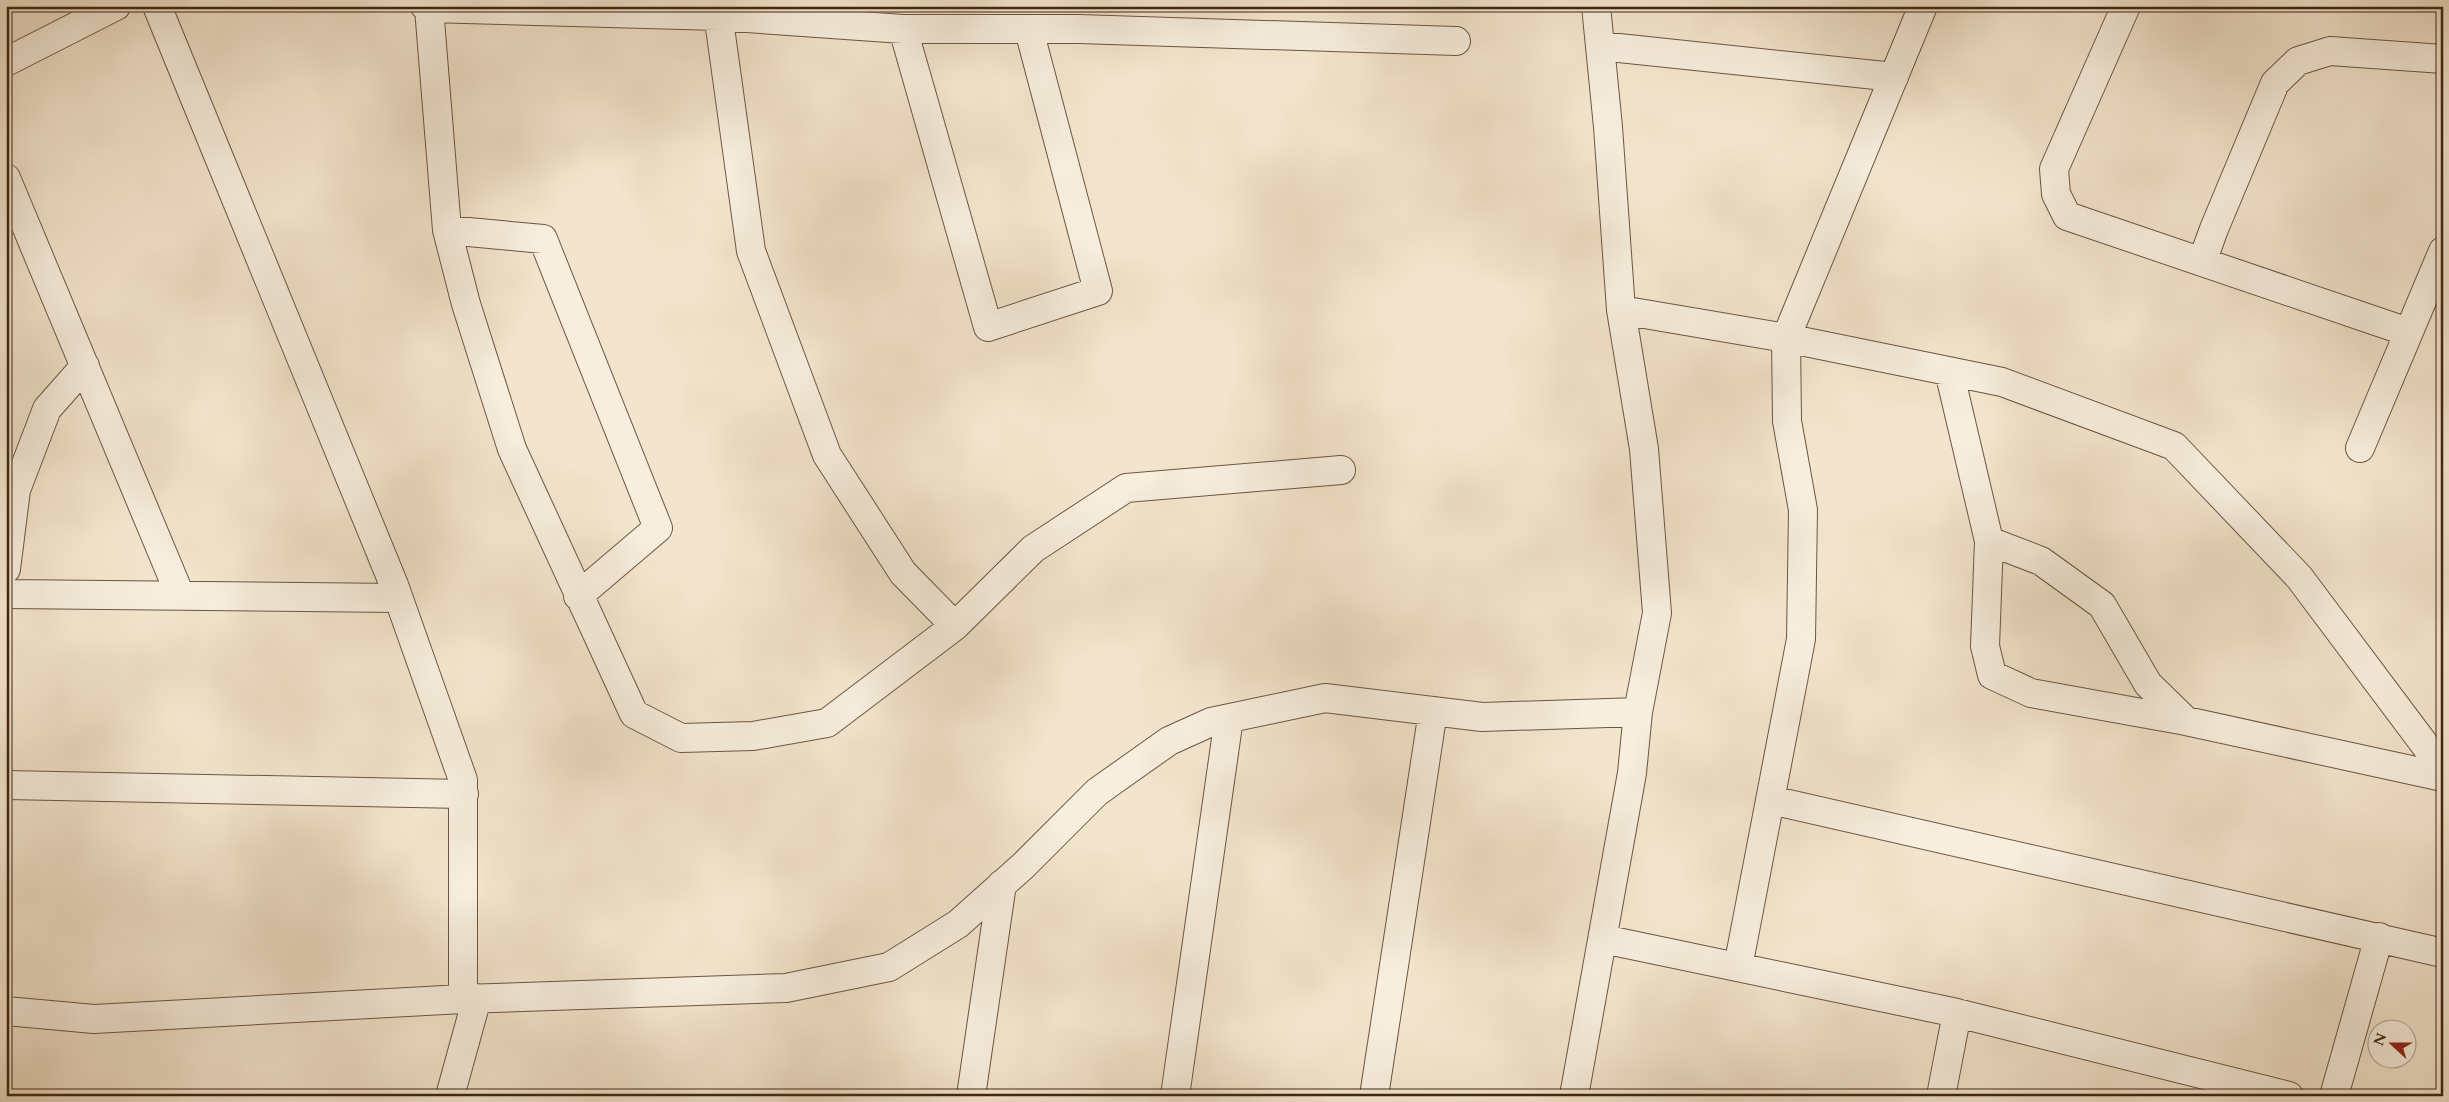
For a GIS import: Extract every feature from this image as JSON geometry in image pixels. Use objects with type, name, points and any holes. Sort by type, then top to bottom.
[{"type":"street","points":[[6,62],[116,6]]},
{"type":"street","points":[[157,6],[398,598],[464,780],[470,998],[450,1096]]},
{"type":"street","points":[[1574,1096],[1632,773],[1638,712],[1657,613],[1644,449],[1621,310],[1596,6]]},
{"type":"street","points":[[1738,967],[1801,639],[1803,510],[1787,421],[1786,338],[1923,6]]},
{"type":"street","points":[[2126,6],[2054,169],[2056,194],[2067,216],[2408,332]]},
{"type":"street","points":[[1341,470],[1126,488],[1033,549],[955,626],[827,723],[753,736],[681,738],[634,714],[578,596],[512,449],[466,304],[447,230],[427,7],[718,11],[902,29],[1089,29],[1456,41]]},
{"type":"street","points":[[718,11],[751,251],[827,455],[903,573],[955,626]]},
{"type":"street","points":[[902,29],[988,327],[1098,291],[1029,30]]},
{"type":"street","points":[[1600,46],[1894,77]]},
{"type":"street","points":[[2202,262],[2275,83],[2298,61],[2330,51],[2443,59]]},
{"type":"street","points":[[6,178],[180,595]]},
{"type":"street","points":[[447,230],[543,240],[658,528],[578,596]]},
{"type":"street","points":[[2360,448],[2443,250]]},
{"type":"street","points":[[1621,310],[1786,338],[2002,382],[2174,446],[2300,577],[2443,769]]},
{"type":"street","points":[[6,569],[16,490],[47,409],[85,366]]},
{"type":"street","points":[[1949,371],[1989,541],[1985,646],[1992,675],[2031,693],[2186,721],[2443,777]]},
{"type":"street","points":[[1989,541],[2041,561],[2102,605],[2148,684],[2186,721]]},
{"type":"street","points":[[6,594],[398,598]]},
{"type":"street","points":[[6,1011],[94,1019],[470,998],[786,988],[889,967],[958,924],[1023,866],[1096,792],[1169,741],[1211,722],[1325,698],[1482,717],[1638,712]]},
{"type":"street","points":[[1374,1096],[1433,711]]},
{"type":"street","points":[[1175,1096],[1230,718]]},
{"type":"street","points":[[6,785],[464,794]]},
{"type":"street","points":[[1771,800],[2443,953]]},
{"type":"street","points":[[971,1096],[1002,884]]},
{"type":"street","points":[[2334,1096],[2379,937]]},
{"type":"street","points":[[1603,939],[1956,1013],[2289,1096]]},
{"type":"street","points":[[1940,1096],[1956,1013]]}]
